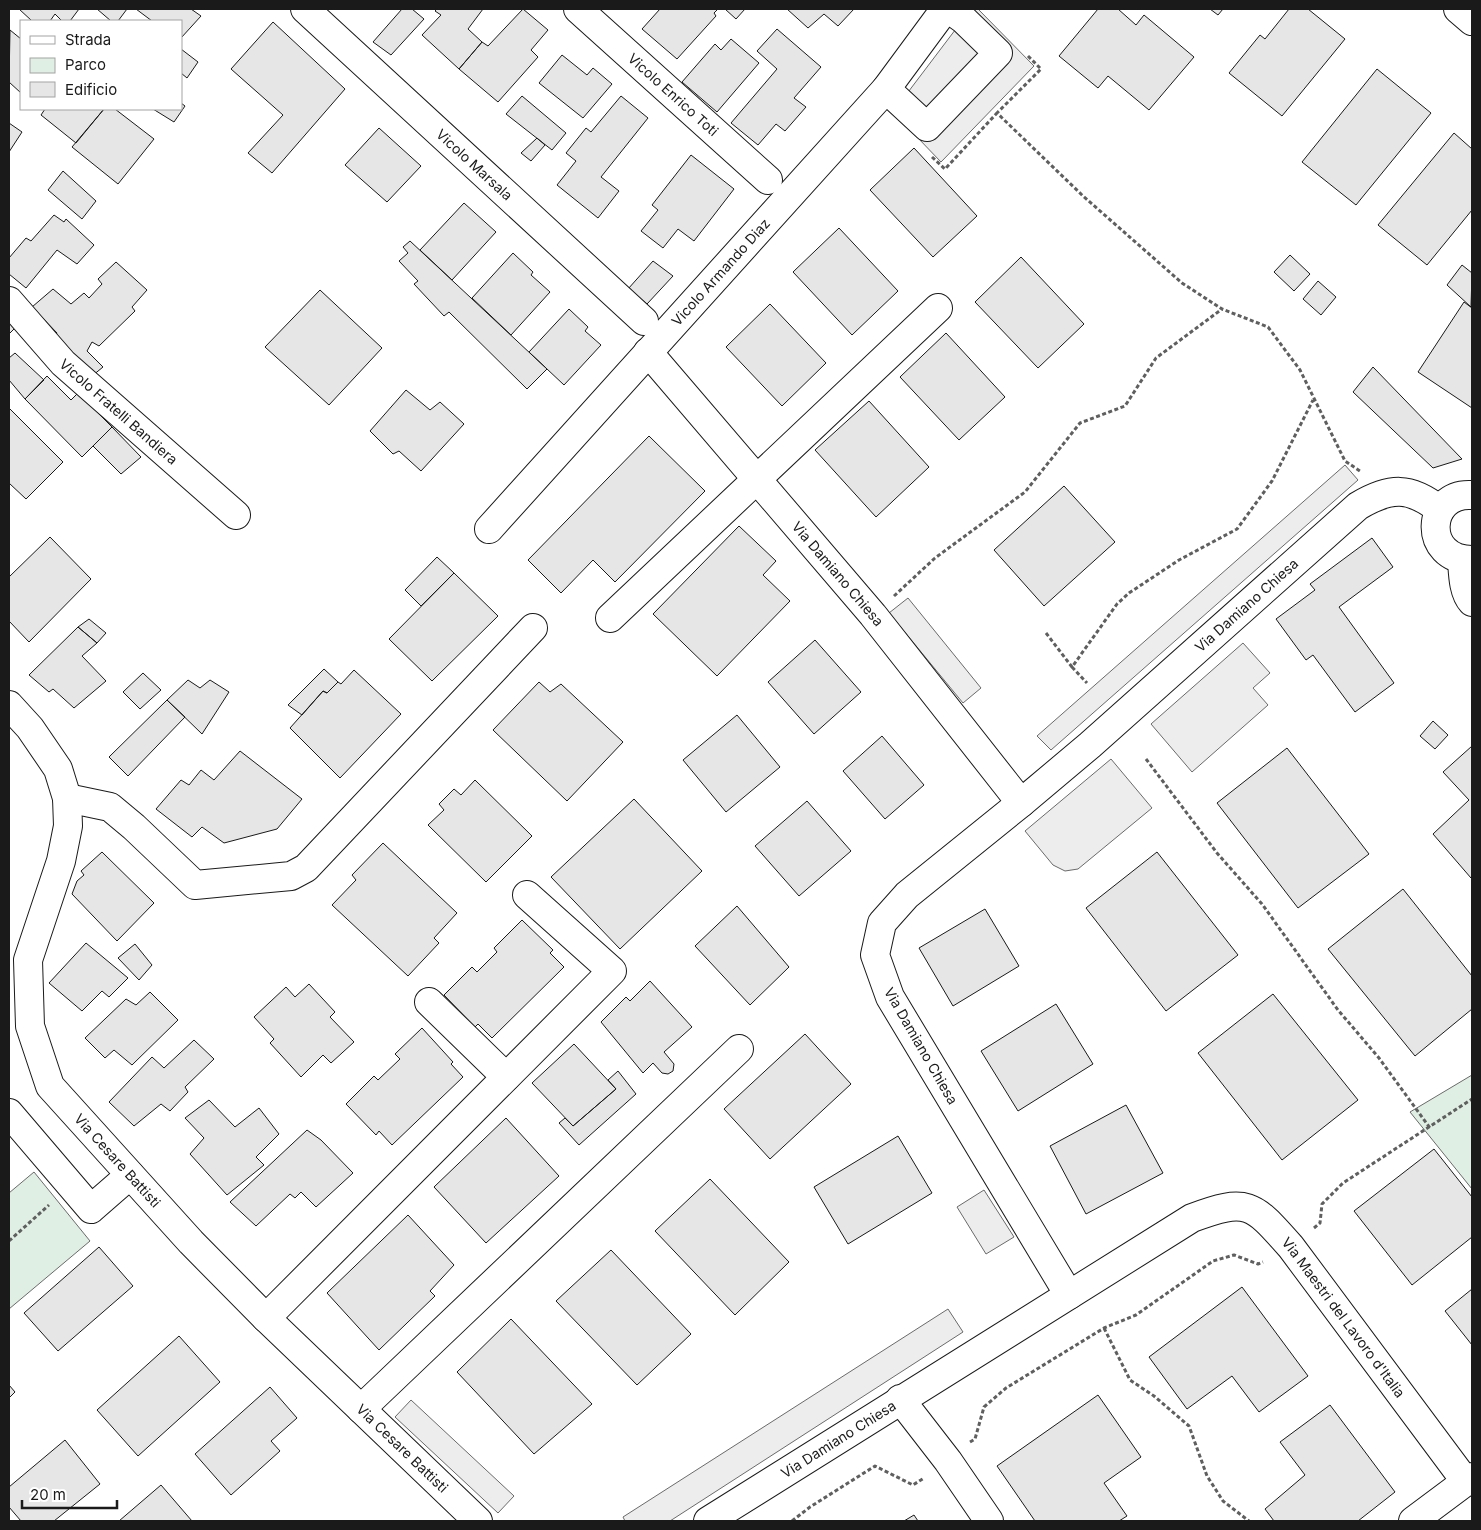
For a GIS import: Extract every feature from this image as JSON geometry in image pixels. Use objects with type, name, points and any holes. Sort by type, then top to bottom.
[{"type":"street","name":"Vicolo Marsala","points":[[305,9],[644,321]]},
{"type":"street","name":"Vicolo Enrico Toti","points":[[578,9],[768,180]]},
{"type":"street","name":"Vicolo Armando Diaz","points":[[489,529],[886,89],[945,9]]},
{"type":"street","points":[[886,89],[927,126],[998,53],[963,19],[949,9]]},
{"type":"street","points":[[1458,9],[1472,20]]},
{"type":"street","name":"Vicolo Fratelli Bandiera","points":[[9,301],[63,363],[236,514]]},
{"type":"street","points":[[610,618],[938,308]]},
{"type":"street","name":"Via Damiano Chiesa","points":[[648,352],[873,615],[1021,803]]},
{"type":"street","name":"Via Damiano Chiesa","points":[[1069,1295],[890,997],[875,955],[882,924],[907,895],[1021,803],[1358,506],[1374,496],[1401,490],[1430,502],[1440,510]]},
{"type":"street","points":[[1472,496],[1455,498],[1440,510],[1436,520],[1435,531],[1438,541],[1444,550],[1467,560],[1464,580],[1468,598],[1472,602]]},
{"type":"street","points":[[67,798],[110,807],[195,885],[291,876],[306,868],[533,628]]},
{"type":"street","name":"Via Cesare Battisti","points":[[9,705],[30,728],[58,769],[67,798],[68,826],[61,861],[28,960],[19,1030],[50,1086],[191,1242],[266,1318],[478,1521]]},
{"type":"street","points":[[266,1318],[612,971],[527,895]]},
{"type":"street","points":[[429,1002],[506,1077]]},
{"type":"street","points":[[362,1409],[739,1049]]},
{"type":"street","points":[[9,1113],[91,1209],[130,1175]]},
{"type":"street","name":"Via Maestri del Lavoro d'Italia","points":[[1192,1218],[1219,1208],[1242,1205],[1266,1219],[1291,1247],[1469,1480],[1413,1521]]},
{"type":"street","name":"Via Damiano Chiesa","points":[[708,1521],[900,1399],[1192,1218]]},
{"type":"street","points":[[900,1399],[948,1461],[989,1521]]},
{"type":"path","points":[[1021,49],[1040,69],[998,114],[1083,196],[1182,283],[1222,309],[1268,326],[1300,370],[1345,461],[1362,472]]},
{"type":"path","points":[[873,615],[935,558],[1025,492],[1080,423],[1125,406],[1156,358],[1222,309]]},
{"type":"path","points":[[1072,666],[1117,604],[1129,593],[1179,560],[1237,529],[1272,481],[1314,399]]},
{"type":"path","points":[[1046,633],[1087,683]]},
{"type":"path","points":[[1146,758],[1217,853],[1262,904],[1338,1010],[1379,1058],[1430,1128]]},
{"type":"path","points":[[792,1521],[875,1466],[913,1485],[948,1461],[975,1439],[984,1407],[1006,1388],[1104,1328],[1136,1315],[1213,1262],[1234,1255],[1258,1264],[1291,1247],[1320,1223],[1322,1204],[1343,1183],[1430,1128],[1472,1098]]},
{"type":"path","points":[[9,1241],[35,1216],[72,1186]]},
{"type":"path","points":[[1104,1328],[1130,1380],[1154,1396],[1190,1426],[1207,1476],[1223,1501],[1249,1521]]},
{"type":"green space","points":[[1472,1075],[1472,1189],[1410,1112]]},
{"type":"green space","points":[[34,1172],[90,1241],[9,1309],[9,1193]]},
{"type":"shaded area","points":[[971,9],[978,9],[1034,66],[941,162],[893,112]]},
{"type":"shaded area","points":[[1345,465],[1358,480],[1051,750],[1037,736]]},
{"type":"shaded area","points":[[908,598],[981,688],[963,703],[889,613]]},
{"type":"shaded area","points":[[1243,643],[1270,673],[1253,688],[1268,705],[1192,772],[1151,724]]},
{"type":"shaded area","points":[[1111,759],[1152,808],[1078,869],[1065,871],[1053,865],[1025,831]]},
{"type":"shaded area","points":[[984,1190],[1014,1237],[986,1254],[957,1207]]},
{"type":"shaded area","points":[[948,1309],[963,1332],[670,1521],[625,1521],[623,1517]]},
{"type":"shaded area","points":[[411,1400],[514,1496],[498,1513],[395,1417]]},
{"type":"building","points":[[19,9],[79,9],[71,20],[61,20],[55,14],[51,20],[31,20]]},
{"type":"building","points":[[97,9],[127,9],[119,20],[110,20]]},
{"type":"building","points":[[136,9],[191,9],[201,16],[182,37],[182,20],[151,20]]},
{"type":"building","points":[[402,9],[412,9],[424,19],[391,55],[373,42]]},
{"type":"building","points":[[437,9],[483,9],[468,29],[482,42],[459,69],[422,35],[441,15],[435,11]]},
{"type":"building","points":[[523,9],[548,30],[531,50],[538,57],[498,102],[459,69],[482,42],[488,46]]},
{"type":"building","points":[[660,9],[718,9],[714,13],[716,16],[677,59],[642,29]]},
{"type":"building","points":[[725,9],[745,9],[736,19]]},
{"type":"building","points":[[787,9],[854,9],[838,26],[824,14],[808,28]]},
{"type":"building","points":[[1098,9],[1118,9],[1136,25],[1144,15],[1194,57],[1149,110],[1108,76],[1098,88],[1059,56]]},
{"type":"building","points":[[1210,9],[1223,9],[1218,15]]},
{"type":"building","points":[[1289,9],[1308,9],[1345,39],[1282,116],[1229,73],[1260,35],[1265,39]]},
{"type":"building","points":[[273,22],[345,89],[272,173],[248,153],[283,115],[231,69]]},
{"type":"building","points":[[777,29],[821,67],[794,98],[806,107],[785,131],[776,124],[758,145],[731,123],[777,69],[757,51]]},
{"type":"building","points":[[10,30],[20,38],[20,92],[9,82]]},
{"type":"building","points":[[731,39],[759,63],[717,112],[682,82],[715,44],[721,50]]},
{"type":"building","points":[[182,50],[198,62],[187,78],[182,74]]},
{"type":"building","points":[[562,55],[587,75],[593,68],[612,84],[583,118],[539,83]]},
{"type":"building","points":[[1377,69],[1431,113],[1356,205],[1302,162]]},
{"type":"building","points":[[522,96],[566,133],[552,150],[506,114]]},
{"type":"building","points":[[621,96],[648,118],[601,177],[619,191],[598,218],[557,185],[576,161],[566,153],[586,128],[591,132]]},
{"type":"building","points":[[182,104],[185,106],[174,122],[155,110],[182,110]]},
{"type":"building","points":[[44,110],[103,110],[76,143],[41,115]]},
{"type":"building","points":[[103,110],[116,110],[154,139],[118,184],[72,147]]},
{"type":"building","points":[[9,123],[22,132],[9,152]]},
{"type":"building","points":[[379,128],[421,166],[387,202],[345,165]]},
{"type":"building","points":[[1454,133],[1472,149],[1472,210],[1427,265],[1378,225]]},
{"type":"building","points":[[537,138],[545,145],[531,161],[521,153]]},
{"type":"building","points":[[914,148],[977,216],[933,257],[870,190]]},
{"type":"building","points":[[691,155],[734,189],[694,241],[678,229],[663,248],[641,231],[658,210],[652,205]]},
{"type":"building","points":[[63,171],[96,201],[82,219],[48,190]]},
{"type":"building","points":[[464,203],[496,232],[452,280],[420,250]]},
{"type":"building","points":[[54,215],[64,222],[66,219],[94,245],[77,264],[57,250],[26,288],[9,274],[9,258],[26,238],[31,241]]},
{"type":"building","points":[[839,228],[898,291],[852,335],[793,272]]},
{"type":"building","points":[[410,241],[547,369],[527,389],[449,312],[444,316],[414,284],[418,281],[399,261],[408,253],[403,247]]},
{"type":"building","points":[[513,253],[533,272],[531,275],[550,292],[511,335],[472,298]]},
{"type":"building","points":[[1290,255],[1310,274],[1294,291],[1274,272]]},
{"type":"building","points":[[1021,257],[1084,324],[1038,368],[975,302]]},
{"type":"building","points":[[653,261],[673,276],[647,304],[628,289]]},
{"type":"building","points":[[116,262],[147,290],[132,307],[135,311],[99,346],[92,342],[87,351],[103,367],[92,376],[54,338],[57,333],[32,307],[53,289],[71,304],[84,293],[89,298],[102,284],[98,279]]},
{"type":"building","points":[[1462,265],[1472,273],[1471,307],[1447,285]]},
{"type":"building","points":[[1318,281],[1336,297],[1321,315],[1303,299]]},
{"type":"building","points":[[320,290],[382,348],[329,405],[265,347]]},
{"type":"building","points":[[1464,302],[1472,308],[1472,408],[1418,372]]},
{"type":"building","points":[[770,304],[826,363],[782,406],[726,347]]},
{"type":"building","points":[[569,309],[588,327],[585,331],[601,345],[564,385],[529,352]]},
{"type":"building","points":[[9,315],[18,325],[9,334]]},
{"type":"building","points":[[946,333],[1005,397],[959,440],[900,377]]},
{"type":"building","points":[[15,353],[44,380],[25,399],[9,380],[9,358]]},
{"type":"building","points":[[1373,367],[1462,459],[1433,468],[1353,392]]},
{"type":"building","points":[[47,376],[71,400],[78,393],[112,427],[82,457],[25,399]]},
{"type":"building","points":[[406,390],[430,410],[440,402],[464,424],[421,471],[399,451],[393,454],[370,431]]},
{"type":"building","points":[[869,401],[929,467],[876,517],[815,450]]},
{"type":"building","points":[[9,408],[63,462],[26,499],[9,483]]},
{"type":"building","points":[[112,427],[141,457],[121,474],[93,446]]},
{"type":"building","points":[[649,436],[705,491],[615,582],[593,560],[561,593],[528,560]]},
{"type":"building","points":[[1064,486],[1115,542],[1044,606],[994,550]]},
{"type":"building","points":[[739,526],[776,561],[763,575],[790,601],[717,676],[653,614]]},
{"type":"building","points":[[50,537],[91,579],[29,642],[9,621],[9,577]]},
{"type":"building","points":[[1372,538],[1393,567],[1339,607],[1394,683],[1355,712],[1313,655],[1306,660],[1276,619],[1315,590],[1310,584]]},
{"type":"building","points":[[437,557],[454,573],[421,606],[405,590]]},
{"type":"building","points":[[454,573],[498,616],[432,681],[389,639]]},
{"type":"building","points":[[89,619],[106,633],[97,643],[78,627]]},
{"type":"building","points":[[78,627],[97,643],[82,656],[106,681],[74,708],[53,689],[49,692],[29,675]]},
{"type":"building","points":[[815,640],[861,692],[814,734],[768,682]]},
{"type":"building","points":[[324,669],[338,682],[327,693],[323,691],[302,715],[288,705]]},
{"type":"building","points":[[354,670],[401,714],[340,778],[290,728],[323,691],[327,693],[338,682],[341,684]]},
{"type":"building","points":[[143,673],[161,690],[140,709],[123,692]]},
{"type":"building","points":[[188,680],[200,688],[210,680],[229,692],[202,734],[167,700]]},
{"type":"building","points":[[539,682],[550,692],[561,684],[623,742],[567,801],[493,730]]},
{"type":"building","points":[[167,700],[185,717],[128,776],[109,757]]},
{"type":"building","points":[[737,715],[780,767],[726,812],[683,760]]},
{"type":"building","points":[[1433,721],[1448,735],[1435,749],[1420,736]]},
{"type":"building","points":[[882,736],[924,785],[885,819],[843,771]]},
{"type":"building","points":[[1472,746],[1471,878],[1433,834],[1469,800],[1443,772]]},
{"type":"building","points":[[1287,748],[1369,854],[1298,908],[1217,803]]},
{"type":"building","points":[[240,751],[302,799],[277,829],[224,843],[202,827],[192,837],[156,809],[181,780],[189,785],[201,770],[214,780]]},
{"type":"building","points":[[475,780],[532,836],[486,882],[428,825],[444,810],[439,804],[454,789],[461,795]]},
{"type":"building","points":[[634,799],[702,871],[620,949],[551,877]]},
{"type":"building","points":[[807,801],[851,851],[799,896],[755,846]]},
{"type":"building","points":[[383,843],[457,913],[434,938],[439,943],[408,976],[332,905],[356,880],[352,875]]},
{"type":"building","points":[[102,852],[154,903],[117,941],[72,894],[77,881],[84,875],[81,871]]},
{"type":"building","points":[[1157,852],[1238,955],[1166,1011],[1086,908]]},
{"type":"building","points":[[1403,889],[1472,976],[1472,1009],[1415,1056],[1328,949]]},
{"type":"building","points":[[737,906],[789,967],[750,1005],[695,946]]},
{"type":"building","points":[[985,909],[1019,966],[953,1006],[919,948]]},
{"type":"building","points":[[522,920],[553,950],[550,953],[564,967],[492,1038],[478,1024],[475,1027],[444,995],[472,967],[477,972],[497,952],[494,948]]},
{"type":"building","points":[[86,943],[128,978],[109,997],[102,991],[82,1011],[49,983]]},
{"type":"building","points":[[135,944],[152,965],[139,980],[118,958]]},
{"type":"building","points":[[650,981],[692,1027],[664,1052],[674,1064],[673,1071],[668,1074],[662,1073],[653,1063],[643,1073],[601,1022],[626,997],[630,1001]]},
{"type":"building","points":[[309,984],[335,1012],[330,1017],[354,1042],[331,1063],[323,1055],[301,1077],[270,1043],[274,1039],[254,1017],[286,987],[295,997]]},
{"type":"building","points":[[150,992],[178,1020],[132,1065],[114,1050],[105,1058],[85,1038],[126,999],[136,1005]]},
{"type":"building","points":[[1273,994],[1358,1100],[1282,1160],[1198,1053]]},
{"type":"building","points":[[1056,1004],[1093,1064],[1018,1111],[981,1051]]},
{"type":"building","points":[[422,1028],[453,1062],[451,1064],[463,1077],[392,1145],[379,1131],[376,1135],[346,1104],[374,1076],[378,1080],[400,1059],[395,1054]]},
{"type":"building","points":[[805,1034],[851,1084],[770,1159],[724,1109]]},
{"type":"building","points":[[194,1040],[214,1059],[185,1087],[188,1092],[170,1111],[161,1104],[134,1126],[109,1102],[152,1057],[164,1068]]},
{"type":"building","points":[[574,1044],[616,1089],[573,1126],[532,1083]]},
{"type":"building","points":[[618,1071],[636,1094],[579,1145],[559,1123],[565,1118],[573,1126],[616,1089],[608,1080]]},
{"type":"building","points":[[209,1100],[235,1127],[259,1108],[279,1134],[256,1157],[264,1165],[227,1195],[190,1154],[204,1138],[185,1118]]},
{"type":"building","points":[[1126,1105],[1163,1173],[1086,1214],[1050,1146]]},
{"type":"building","points":[[506,1118],[559,1176],[486,1243],[434,1187]]},
{"type":"building","points":[[307,1130],[321,1140],[353,1173],[316,1207],[301,1192],[295,1198],[290,1194],[256,1226],[230,1202]]},
{"type":"building","points":[[898,1136],[932,1193],[848,1244],[814,1187]]},
{"type":"building","points":[[1434,1149],[1472,1197],[1472,1237],[1412,1285],[1354,1211]]},
{"type":"building","points":[[710,1179],[789,1262],[735,1315],[655,1231]]},
{"type":"building","points":[[408,1215],[454,1265],[430,1291],[435,1296],[379,1350],[327,1293]]},
{"type":"building","points":[[99,1247],[133,1286],[58,1351],[24,1313]]},
{"type":"building","points":[[611,1250],[691,1334],[637,1385],[556,1301]]},
{"type":"building","points":[[1242,1287],[1308,1376],[1259,1412],[1232,1376],[1187,1409],[1149,1357]]},
{"type":"building","points":[[1472,1289],[1472,1345],[1445,1311]]},
{"type":"building","points":[[511,1319],[592,1404],[534,1454],[457,1372]]},
{"type":"building","points":[[179,1336],[220,1382],[138,1456],[97,1410]]},
{"type":"building","points":[[9,1385],[15,1392],[9,1398]]},
{"type":"building","points":[[270,1387],[297,1418],[271,1441],[280,1451],[231,1495],[195,1454]]},
{"type":"building","points":[[1098,1395],[1141,1457],[1104,1483],[1127,1516],[1119,1521],[1035,1521],[997,1466]]},
{"type":"building","points":[[1330,1405],[1395,1492],[1358,1521],[1274,1521],[1265,1509],[1305,1475],[1280,1442]]},
{"type":"building","points":[[65,1440],[100,1484],[54,1521],[21,1521],[9,1507],[9,1487]]},
{"type":"building","points":[[161,1485],[192,1521],[119,1521]]},
{"type":"building","points":[[914,1515],[918,1521],[904,1521]]}]
